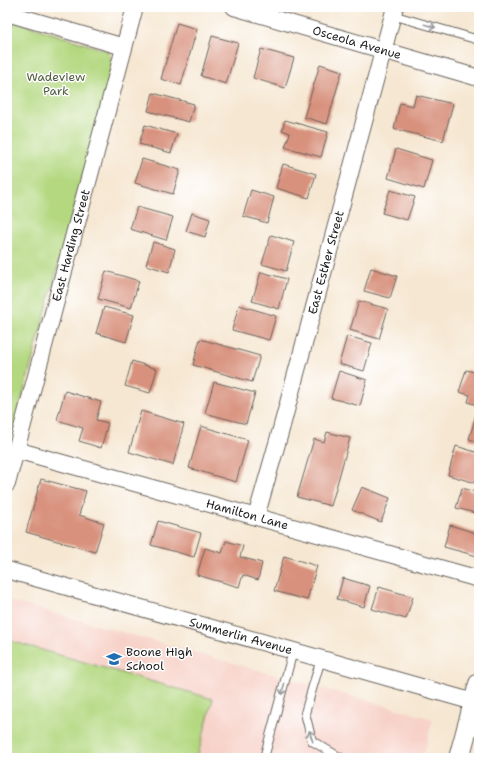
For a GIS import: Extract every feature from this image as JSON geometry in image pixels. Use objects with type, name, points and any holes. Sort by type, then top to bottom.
[{"type":"street","name":"East Harding Street","points":[[7,484],[135,7]]},
{"type":"street","name":"Osceola Avenue","points":[[234,7],[479,78]]},
{"type":"street","name":"East Esther Street","points":[[256,517],[394,11]]},
{"type":"street","points":[[7,13],[124,47]]},
{"type":"street","name":"Hamilton Lane","points":[[16,450],[479,579]]},
{"type":"street","name":"Summerlin Avenue","points":[[7,570],[321,659],[476,693]]},
{"type":"street","points":[[458,758],[476,693]]},
{"type":"lane","points":[[394,11],[479,40]]},
{"type":"lane","points":[[264,758],[293,651]]},
{"type":"lane","points":[[321,659],[305,713],[312,741],[341,758]]},
{"type":"shaded area","name":"Boone High School","points":[[7,600],[433,719],[423,758],[7,758]]},
{"type":"green space","name":"Wadeview Park","points":[[7,19],[108,51],[113,65],[7,453]]},
{"type":"green space","points":[[7,640],[213,699],[197,758],[7,758]]},
{"type":"building","points":[[177,23],[197,29],[181,85],[161,79]]},
{"type":"building","points":[[212,36],[238,43],[226,84],[201,76]]},
{"type":"building","points":[[261,49],[294,58],[285,88],[253,78]]},
{"type":"building","points":[[320,64],[342,71],[327,124],[304,117]]},
{"type":"building","points":[[153,93],[194,104],[189,122],[148,111]]},
{"type":"building","points":[[416,95],[453,104],[443,141],[394,129],[400,103],[413,106]]},
{"type":"building","points":[[285,120],[328,132],[321,157],[285,147],[290,133],[282,130]]},
{"type":"building","points":[[145,125],[177,134],[171,153],[139,144]]},
{"type":"building","points":[[396,149],[432,160],[424,189],[388,178]]},
{"type":"building","points":[[142,159],[180,170],[173,194],[135,183]]},
{"type":"building","points":[[283,164],[316,174],[309,198],[276,188]]},
{"type":"building","points":[[251,190],[274,197],[267,223],[243,216]]},
{"type":"building","points":[[390,190],[415,197],[407,220],[382,213]]},
{"type":"building","points":[[137,207],[173,217],[166,240],[130,229]]},
{"type":"building","points":[[192,213],[210,219],[205,237],[186,231]]},
{"type":"building","points":[[271,235],[294,242],[286,271],[262,264]]},
{"type":"building","points":[[153,242],[175,249],[169,272],[146,265]]},
{"type":"building","points":[[371,268],[397,276],[390,298],[364,291]]},
{"type":"building","points":[[106,271],[139,281],[131,308],[98,299]]},
{"type":"building","points":[[261,272],[287,279],[279,309],[252,301]]},
{"type":"building","points":[[359,301],[388,309],[379,339],[350,330]]},
{"type":"building","points":[[239,305],[276,316],[269,340],[232,330]]},
{"type":"building","points":[[104,307],[134,315],[126,342],[96,333]]},
{"type":"building","points":[[347,336],[372,343],[364,371],[339,364]]},
{"type":"building","points":[[200,339],[260,356],[252,382],[193,365]]},
{"type":"building","points":[[132,361],[157,369],[150,393],[125,386]]},
{"type":"building","points":[[466,370],[479,373],[479,406],[468,402],[470,395],[459,392]]},
{"type":"building","points":[[339,371],[367,380],[360,406],[331,398]]},
{"type":"building","points":[[214,382],[255,393],[246,424],[205,413]]},
{"type":"building","points":[[65,391],[101,402],[96,420],[108,423],[101,448],[79,441],[83,428],[57,420]]},
{"type":"building","points":[[141,411],[184,424],[173,465],[129,452]]},
{"type":"building","points":[[477,412],[479,412],[479,442],[469,439]]},
{"type":"building","points":[[201,426],[248,440],[236,482],[189,468]]},
{"type":"building","points":[[327,432],[350,438],[331,506],[297,497],[314,439],[324,442]]},
{"type":"building","points":[[456,446],[479,453],[479,484],[448,475]]},
{"type":"building","points":[[41,479],[86,491],[79,515],[104,523],[95,552],[26,532]]},
{"type":"building","points":[[362,487],[390,498],[381,522],[352,510]]},
{"type":"building","points":[[462,488],[479,493],[479,514],[456,508]]},
{"type":"building","points":[[158,521],[201,533],[194,557],[151,545]]},
{"type":"building","points":[[450,525],[479,534],[479,549],[477,556],[444,547]]},
{"type":"building","points":[[226,541],[243,546],[240,557],[262,563],[258,580],[243,575],[239,587],[197,575],[205,548],[222,553]]},
{"type":"building","points":[[284,556],[317,566],[307,600],[274,591]]},
{"type":"building","points":[[343,578],[370,586],[364,607],[337,599]]},
{"type":"building","points":[[379,587],[413,597],[406,619],[372,609]]},
{"type":"place","name":"Boone High School","points":[[114,659]]}]
